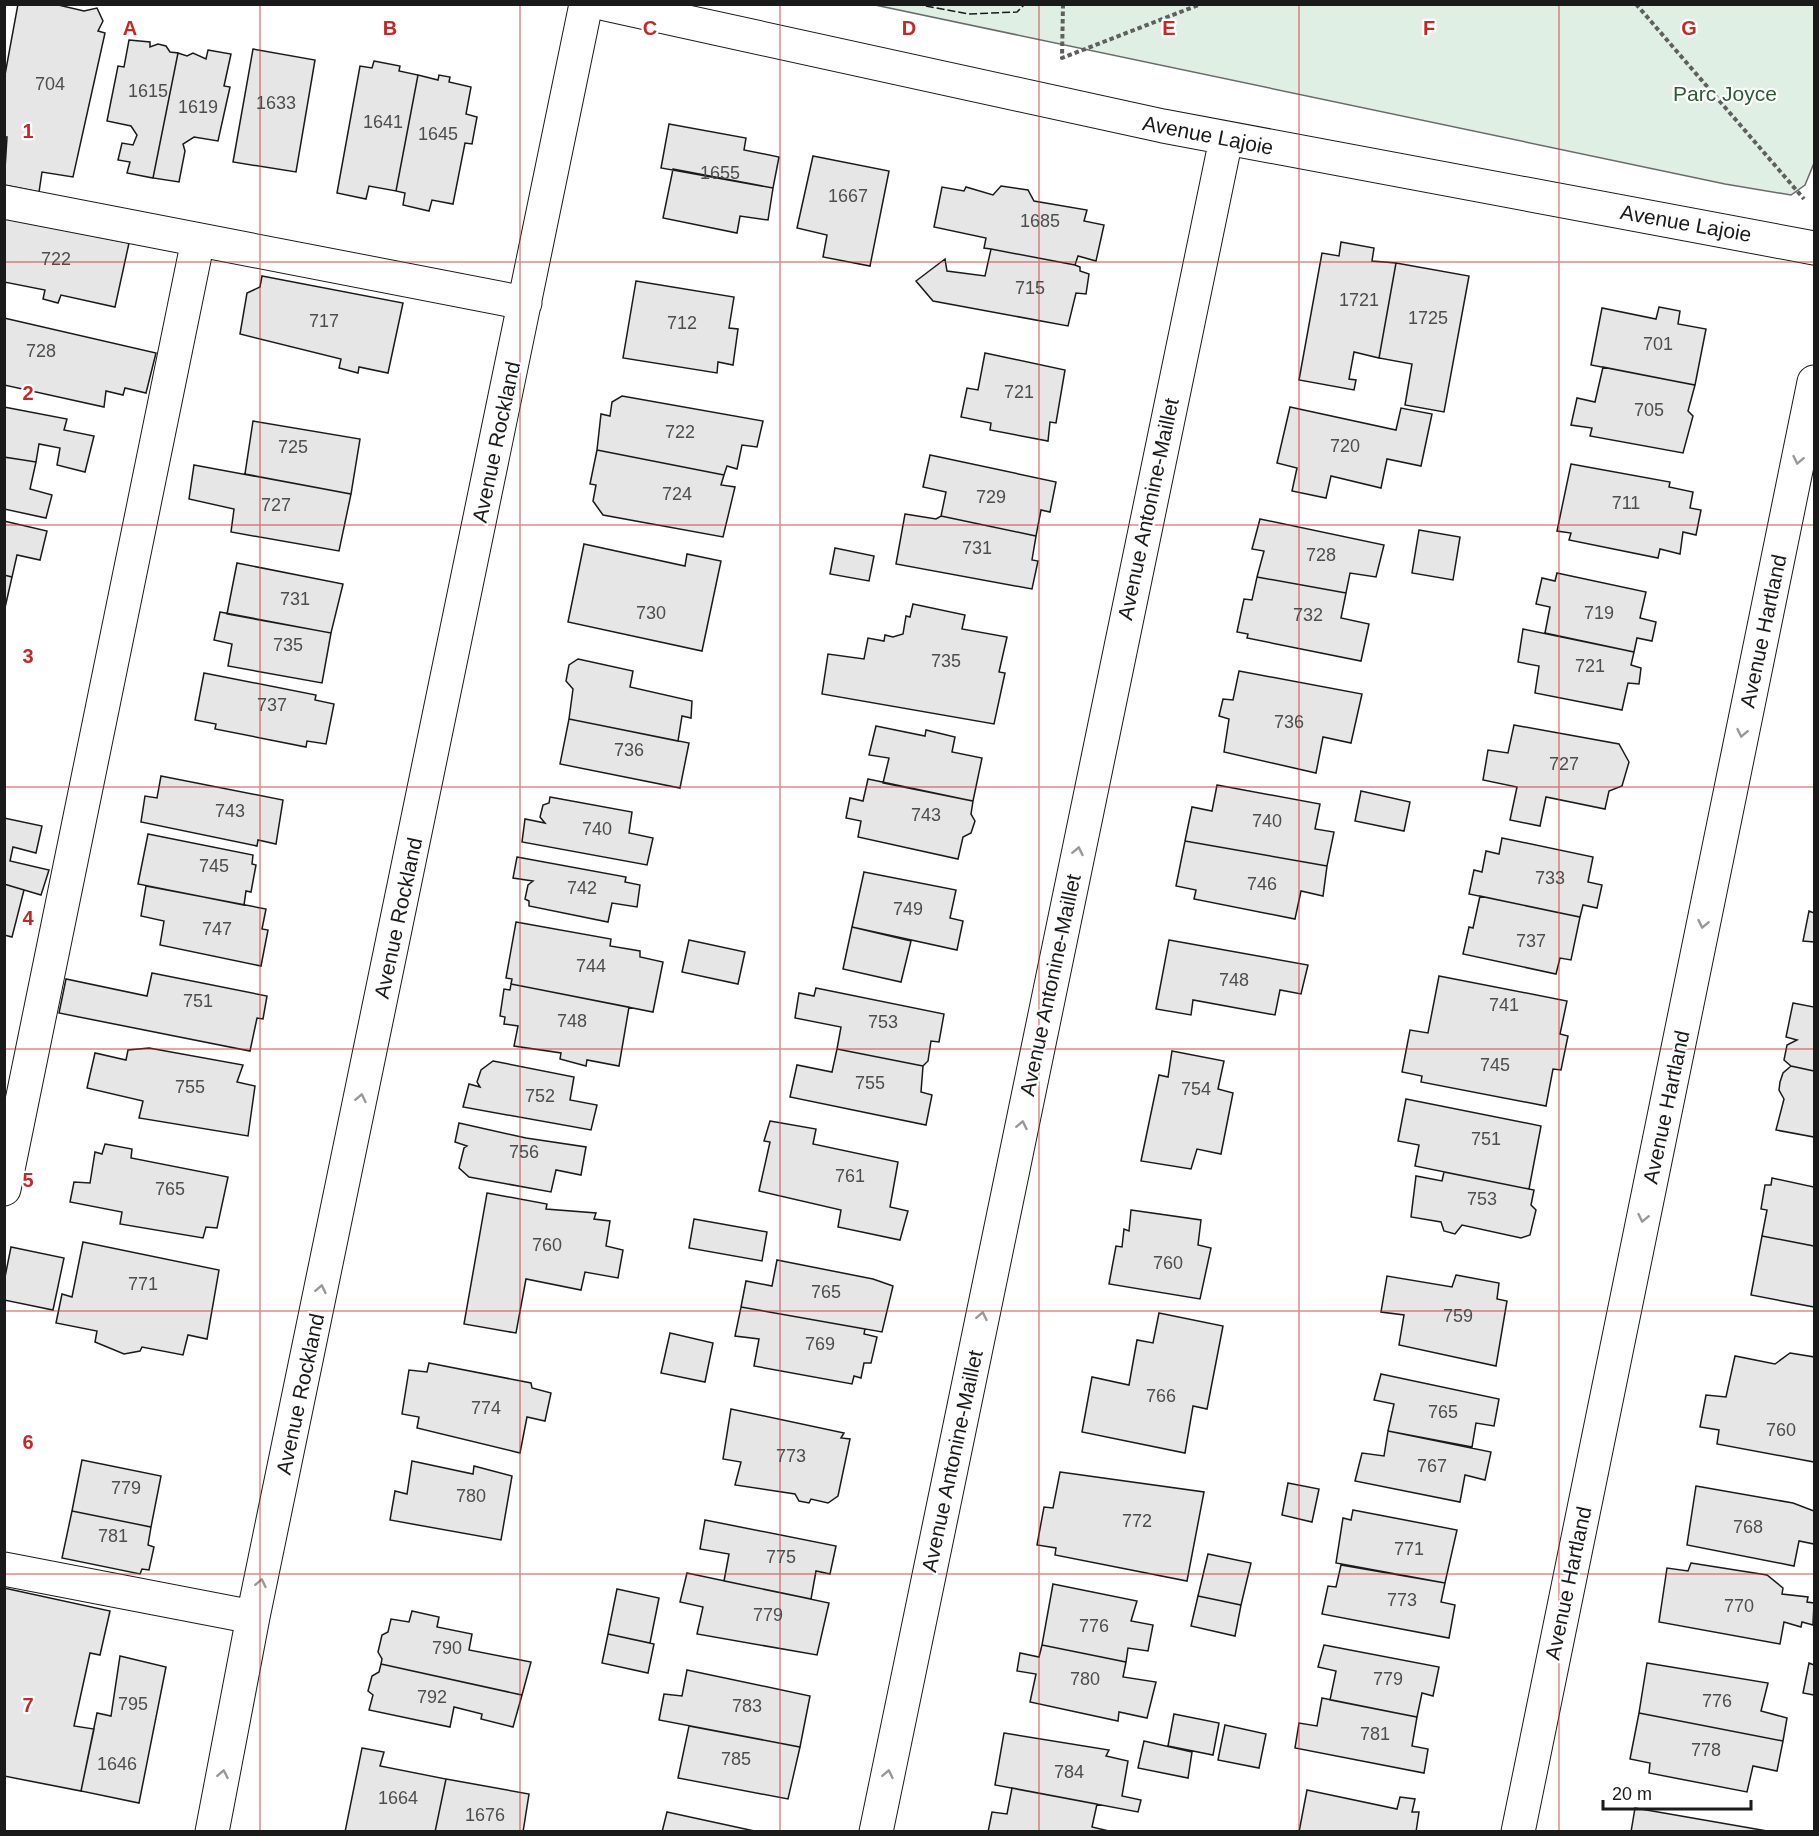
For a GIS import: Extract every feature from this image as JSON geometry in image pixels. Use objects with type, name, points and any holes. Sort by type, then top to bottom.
[{"type":"street","name":"Avenue Rockland","points":[[212,1832],[254,1617],[586,4]]},
{"type":"street","name":"Avenue Lajoie","points":[[605,4],[1226,139],[1815,248]]},
{"type":"street","name":"Avenue Antonine-Maillet","points":[[876,1832],[1226,139]]},
{"type":"street","points":[[4,202],[525,303]]},
{"type":"street","points":[[4,1189],[198,240]]},
{"type":"street","name":"Avenue Hartland","points":[[1518,1832],[1815,382]]},
{"type":"street","points":[[4,1569],[254,1617]]},
{"type":"path","points":[[1064,4],[1062,58],[1201,4]]},
{"type":"path","points":[[1636,4],[1804,199]]},
{"type":"green space","name":"Parc Joyce","points":[[875,5],[1814,5],[1814,163],[1805,185],[1791,195],[1725,184]]},
{"type":"building","points":[[18,4],[54,4],[84,11],[97,8],[103,21],[98,31],[105,33],[73,177],[42,172],[39,192],[4,185],[7,137],[4,137],[4,80]]},
{"type":"building","points":[[129,40],[150,42],[150,47],[158,44],[166,46],[170,52],[178,53],[153,178],[127,173],[130,162],[118,160],[122,143],[133,145],[137,135],[131,126],[107,121],[118,66],[124,67]]},
{"type":"building","points":[[253,49],[315,60],[296,172],[233,162]]},
{"type":"building","points":[[208,50],[231,54],[224,86],[230,87],[218,141],[194,137],[183,144],[185,151],[179,182],[153,178],[178,53],[187,56],[193,53],[206,59]]},
{"type":"building","points":[[374,61],[400,66],[399,71],[418,75],[396,191],[369,186],[366,199],[337,193],[360,66],[372,68]]},
{"type":"building","points":[[418,75],[438,80],[439,75],[450,77],[449,82],[471,87],[466,114],[477,117],[472,144],[465,143],[453,204],[432,200],[429,211],[403,205],[405,193],[396,191]]},
{"type":"building","points":[[669,124],[746,138],[744,150],[779,157],[773,188],[661,168]]},
{"type":"building","points":[[813,156],[889,171],[870,266],[823,257],[827,235],[797,228]]},
{"type":"building","points":[[673,169],[773,188],[768,220],[740,216],[737,233],[663,218]]},
{"type":"building","points":[[1001,186],[1028,190],[1034,201],[1087,210],[1084,221],[1104,225],[1096,261],[1078,256],[1075,265],[984,248],[986,238],[934,227],[942,187],[964,191],[966,187],[993,195]]},
{"type":"building","points":[[4,218],[129,243],[115,307],[61,295],[58,303],[43,299],[45,290],[4,282]]},
{"type":"building","points":[[1341,242],[1374,248],[1372,261],[1396,263],[1379,358],[1354,352],[1349,379],[1356,380],[1354,390],[1299,380],[1322,253],[1339,256]]},
{"type":"building","points":[[991,249],[1075,265],[1080,267],[1080,271],[1089,274],[1086,294],[1076,293],[1068,326],[933,301],[916,281],[945,259],[947,271],[985,276]]},
{"type":"building","points":[[1396,263],[1469,276],[1444,412],[1405,405],[1412,364],[1379,358]]},
{"type":"building","points":[[262,276],[403,303],[388,373],[359,367],[358,373],[339,368],[341,359],[240,334],[247,293],[260,287]]},
{"type":"building","points":[[636,281],[734,297],[729,328],[738,329],[733,365],[718,362],[717,373],[623,358]]},
{"type":"building","points":[[1659,307],[1680,311],[1678,324],[1706,329],[1695,385],[1591,365],[1602,308],[1656,319]]},
{"type":"building","points":[[4,318],[156,353],[146,393],[125,388],[123,395],[106,391],[104,407],[4,385]]},
{"type":"building","points":[[985,353],[1065,370],[1056,423],[1050,422],[1048,441],[990,430],[991,423],[961,417],[967,388],[978,390]]},
{"type":"building","points":[[1603,367],[1695,385],[1688,411],[1693,416],[1683,453],[1590,436],[1592,428],[1571,425],[1577,398],[1595,402]]},
{"type":"building","points":[[622,396],[763,421],[757,447],[742,445],[737,469],[727,466],[724,475],[597,450],[601,414],[610,416],[612,402]]},
{"type":"building","points":[[4,407],[67,419],[64,430],[94,436],[85,472],[57,465],[60,448],[39,444],[36,462],[4,457]]},
{"type":"building","points":[[1290,407],[1396,430],[1401,408],[1432,414],[1421,466],[1387,459],[1381,488],[1331,476],[1326,498],[1292,491],[1297,468],[1277,463]]},
{"type":"building","points":[[253,421],[360,439],[351,494],[245,474]]},
{"type":"building","points":[[597,450],[724,475],[721,485],[735,487],[723,537],[603,515],[593,501],[596,485],[590,484]]},
{"type":"building","points":[[930,455],[1056,482],[1050,512],[1041,510],[1036,536],[941,516],[946,492],[923,487]]},
{"type":"building","points":[[4,457],[36,462],[30,489],[52,495],[46,518],[4,509]]},
{"type":"building","points":[[1571,464],[1670,482],[1669,487],[1693,492],[1690,508],[1701,510],[1696,535],[1683,532],[1680,554],[1660,549],[1658,558],[1569,540],[1571,533],[1557,531]]},
{"type":"building","points":[[194,465],[351,494],[339,551],[231,532],[234,509],[189,499]]},
{"type":"building","points":[[905,514],[936,519],[941,516],[1036,536],[1032,560],[1038,561],[1032,589],[896,564]]},
{"type":"building","points":[[1260,519],[1384,545],[1376,577],[1350,573],[1346,593],[1257,577],[1264,551],[1252,549]]},
{"type":"building","points":[[4,521],[47,531],[40,560],[17,555],[12,577],[4,575]]},
{"type":"building","points":[[1419,530],[1460,537],[1453,580],[1412,573]]},
{"type":"building","points":[[584,544],[685,566],[687,554],[721,561],[702,651],[568,622]]},
{"type":"building","points":[[835,548],[874,556],[869,581],[830,574]]},
{"type":"building","points":[[237,563],[343,584],[331,633],[227,614]]},
{"type":"building","points":[[1557,573],[1646,592],[1640,618],[1656,622],[1652,641],[1637,638],[1634,652],[1545,633],[1550,607],[1536,604],[1542,578],[1555,581]]},
{"type":"building","points":[[4,575],[12,577],[4,612]]},
{"type":"building","points":[[1257,577],[1346,593],[1341,618],[1369,624],[1361,661],[1247,638],[1248,634],[1237,632],[1244,599],[1252,600]]},
{"type":"building","points":[[913,604],[965,615],[962,629],[1007,637],[999,672],[1005,673],[994,724],[822,694],[828,654],[864,659],[868,638],[884,641],[885,635],[893,637],[903,634],[906,616],[910,617]]},
{"type":"building","points":[[220,612],[331,633],[322,683],[228,666],[232,644],[214,640]]},
{"type":"building","points":[[1523,629],[1634,652],[1631,665],[1641,668],[1639,684],[1628,683],[1622,710],[1535,693],[1539,666],[1518,662]]},
{"type":"building","points":[[578,659],[633,671],[630,687],[692,701],[691,718],[682,716],[678,741],[569,719],[573,689],[566,681],[569,665]]},
{"type":"building","points":[[1239,671],[1362,694],[1351,743],[1323,737],[1316,773],[1224,752],[1229,719],[1219,716],[1223,699],[1233,700]]},
{"type":"building","points":[[204,673],[316,695],[315,700],[334,704],[326,744],[307,741],[306,747],[215,729],[216,724],[195,720]]},
{"type":"building","points":[[569,719],[689,743],[680,788],[560,764]]},
{"type":"building","points":[[1514,725],[1619,744],[1629,762],[1622,786],[1609,791],[1605,809],[1546,797],[1540,826],[1510,820],[1517,787],[1483,780],[1488,750],[1508,753]]},
{"type":"building","points":[[876,726],[925,736],[926,730],[955,737],[952,752],[982,758],[973,801],[883,783],[889,758],[869,755]]},
{"type":"building","points":[[161,776],[283,800],[276,844],[258,840],[257,846],[141,822],[145,796],[157,798]]},
{"type":"building","points":[[868,779],[973,801],[971,814],[975,821],[971,833],[963,837],[958,859],[858,837],[861,821],[846,818],[850,798],[863,801]]},
{"type":"building","points":[[1217,785],[1320,804],[1315,829],[1334,832],[1327,866],[1185,841],[1192,807],[1212,811]]},
{"type":"building","points":[[1361,791],[1410,802],[1404,831],[1355,821]]},
{"type":"building","points":[[550,797],[632,812],[629,833],[653,838],[647,865],[522,842],[525,819],[545,823],[540,817],[543,805],[549,803]]},
{"type":"building","points":[[4,818],[42,826],[36,853],[13,847],[10,861],[49,870],[41,895],[4,884]]},
{"type":"building","points":[[148,834],[253,855],[252,864],[256,865],[251,892],[246,891],[244,905],[138,884]]},
{"type":"building","points":[[1502,838],[1593,857],[1588,882],[1602,885],[1597,908],[1583,905],[1580,917],[1469,894],[1474,870],[1482,872],[1486,851],[1499,854]]},
{"type":"building","points":[[1185,841],[1327,866],[1323,896],[1301,891],[1295,919],[1194,899],[1196,890],[1176,886]]},
{"type":"building","points":[[517,857],[626,877],[625,882],[640,885],[637,907],[612,903],[608,922],[529,906],[529,901],[525,899],[528,885],[533,881],[513,878]]},
{"type":"building","points":[[864,872],[956,890],[950,918],[963,921],[957,950],[852,927]]},
{"type":"building","points":[[4,884],[24,890],[12,937],[4,935]]},
{"type":"building","points":[[146,886],[266,909],[262,929],[268,930],[261,966],[160,945],[164,921],[141,916]]},
{"type":"building","points":[[1480,896],[1580,917],[1571,960],[1560,958],[1556,974],[1463,954],[1469,927],[1473,928]]},
{"type":"building","points":[[1809,911],[1814,913],[1814,942],[1803,941]]},
{"type":"building","points":[[516,922],[611,939],[610,946],[640,951],[640,957],[663,962],[653,1012],[511,984],[512,979],[506,978]]},
{"type":"building","points":[[852,927],[911,941],[901,982],[843,969]]},
{"type":"building","points":[[689,940],[745,952],[738,984],[682,972]]},
{"type":"building","points":[[1169,940],[1308,965],[1301,994],[1280,990],[1275,1015],[1193,1000],[1191,1015],[1156,1009]]},
{"type":"building","points":[[152,973],[267,996],[263,1019],[257,1018],[250,1051],[59,1013],[66,979],[147,996]]},
{"type":"building","points":[[1439,976],[1567,1001],[1560,1034],[1568,1036],[1561,1070],[1553,1069],[1546,1106],[1421,1082],[1422,1076],[1402,1072],[1410,1030],[1428,1033]]},
{"type":"building","points":[[511,984],[629,1007],[619,1066],[587,1060],[586,1066],[560,1059],[561,1053],[514,1046],[518,1026],[504,1024],[505,1017],[500,1016],[504,989],[510,990]]},
{"type":"building","points":[[816,988],[944,1014],[939,1042],[931,1041],[928,1061],[923,1066],[837,1049],[841,1027],[795,1018],[799,993],[814,996]]},
{"type":"building","points":[[1793,1003],[1814,1007],[1814,1071],[1791,1066],[1784,1060],[1787,1045],[1797,1040],[1786,1037]]},
{"type":"building","points":[[149,1048],[243,1065],[237,1082],[255,1086],[248,1136],[139,1118],[143,1101],[87,1088],[95,1053],[126,1060],[128,1050]]},
{"type":"building","points":[[837,1049],[923,1066],[921,1092],[932,1095],[926,1125],[790,1097],[797,1065],[832,1072]]},
{"type":"building","points":[[1172,1051],[1224,1061],[1218,1089],[1233,1093],[1221,1154],[1197,1149],[1191,1169],[1141,1161],[1159,1075],[1168,1077]]},
{"type":"building","points":[[493,1061],[574,1077],[570,1100],[597,1105],[591,1130],[463,1107],[469,1084],[480,1087],[477,1082],[481,1070]]},
{"type":"building","points":[[1791,1066],[1814,1071],[1814,1137],[1776,1130],[1784,1099],[1779,1090],[1780,1082],[1783,1073]]},
{"type":"building","points":[[1406,1099],[1541,1126],[1529,1189],[1415,1166],[1419,1145],[1398,1141]]},
{"type":"building","points":[[770,1121],[816,1129],[813,1144],[898,1162],[890,1207],[908,1211],[900,1240],[838,1227],[841,1210],[759,1191],[770,1142],[764,1141]]},
{"type":"building","points":[[459,1123],[526,1138],[586,1147],[581,1175],[556,1170],[551,1192],[469,1177],[459,1168],[464,1148],[467,1146],[455,1142]]},
{"type":"building","points":[[105,1144],[132,1149],[131,1158],[228,1177],[217,1228],[206,1227],[203,1238],[120,1224],[122,1212],[70,1202],[74,1182],[90,1183],[95,1152],[102,1154]]},
{"type":"building","points":[[1444,1172],[1534,1190],[1531,1205],[1536,1210],[1530,1235],[1521,1238],[1462,1225],[1455,1234],[1444,1231],[1441,1222],[1411,1217],[1416,1176],[1442,1181]]},
{"type":"building","points":[[1772,1178],[1814,1187],[1814,1246],[1762,1236],[1767,1210],[1761,1209],[1765,1185],[1771,1185]]},
{"type":"building","points":[[487,1193],[547,1204],[546,1209],[596,1213],[594,1219],[610,1221],[606,1246],[623,1250],[618,1278],[585,1272],[581,1290],[526,1279],[516,1333],[464,1324]]},
{"type":"building","points":[[1131,1210],[1201,1220],[1198,1245],[1211,1248],[1200,1299],[1109,1284],[1116,1246],[1122,1247],[1124,1229],[1129,1231]]},
{"type":"building","points":[[694,1219],[767,1232],[762,1261],[689,1248]]},
{"type":"building","points":[[1762,1236],[1814,1246],[1814,1307],[1751,1295]]},
{"type":"building","points":[[83,1242],[219,1270],[207,1339],[188,1335],[183,1355],[142,1347],[140,1351],[124,1354],[95,1342],[97,1331],[56,1323],[62,1294],[72,1297]]},
{"type":"building","points":[[11,1247],[64,1258],[53,1310],[4,1300],[4,1282]]},
{"type":"building","points":[[777,1260],[873,1279],[893,1286],[882,1332],[741,1307],[746,1281],[772,1286]]},
{"type":"building","points":[[1456,1275],[1499,1283],[1497,1299],[1507,1301],[1496,1366],[1399,1345],[1404,1315],[1381,1312],[1387,1276],[1452,1287]]},
{"type":"building","points":[[741,1307],[865,1329],[864,1334],[877,1337],[871,1363],[864,1363],[861,1378],[854,1376],[852,1384],[754,1366],[759,1339],[735,1336]]},
{"type":"building","points":[[1159,1313],[1223,1326],[1207,1409],[1193,1406],[1185,1453],[1082,1432],[1092,1377],[1129,1385],[1137,1340],[1153,1343]]},
{"type":"building","points":[[670,1333],[713,1343],[705,1382],[661,1373]]},
{"type":"building","points":[[1790,1353],[1814,1357],[1814,1462],[1717,1444],[1719,1430],[1700,1427],[1706,1395],[1726,1397],[1735,1356],[1775,1364]]},
{"type":"building","points":[[429,1363],[531,1383],[532,1388],[551,1393],[545,1421],[527,1417],[520,1453],[417,1428],[419,1417],[402,1414],[409,1370],[427,1372]]},
{"type":"building","points":[[1381,1374],[1499,1399],[1494,1426],[1476,1423],[1472,1447],[1388,1431],[1394,1404],[1374,1400]]},
{"type":"building","points":[[731,1409],[844,1433],[841,1438],[850,1439],[838,1496],[828,1503],[811,1499],[809,1503],[799,1501],[795,1494],[735,1485],[741,1462],[723,1459]]},
{"type":"building","points":[[1388,1431],[1491,1452],[1485,1480],[1465,1475],[1460,1502],[1355,1481],[1362,1453],[1384,1456]]},
{"type":"building","points":[[82,1460],[161,1476],[151,1527],[72,1511]]},
{"type":"building","points":[[412,1461],[473,1474],[474,1466],[512,1476],[501,1540],[390,1520],[395,1491],[407,1494]]},
{"type":"building","points":[[1060,1472],[1204,1492],[1187,1581],[1055,1555],[1056,1548],[1037,1545],[1044,1507],[1053,1508]]},
{"type":"building","points":[[1288,1483],[1319,1489],[1312,1522],[1282,1515]]},
{"type":"building","points":[[1696,1486],[1793,1503],[1814,1511],[1814,1544],[1799,1541],[1794,1566],[1687,1545]]},
{"type":"building","points":[[1353,1510],[1457,1530],[1445,1583],[1336,1563],[1343,1518],[1351,1520]]},
{"type":"building","points":[[72,1511],[151,1527],[148,1545],[154,1547],[149,1570],[142,1569],[140,1574],[62,1558]]},
{"type":"building","points":[[705,1520],[836,1546],[830,1574],[816,1571],[811,1599],[724,1581],[729,1554],[700,1549]]},
{"type":"building","points":[[1208,1554],[1251,1563],[1241,1605],[1198,1596]]},
{"type":"building","points":[[1691,1563],[1767,1575],[1783,1588],[1782,1594],[1808,1597],[1807,1602],[1814,1603],[1813,1625],[1802,1622],[1801,1627],[1784,1622],[1780,1644],[1659,1622],[1667,1568],[1688,1571]]},
{"type":"building","points":[[1341,1565],[1445,1583],[1441,1602],[1455,1605],[1449,1638],[1322,1614],[1328,1586],[1336,1587]]},
{"type":"building","points":[[687,1573],[829,1603],[817,1655],[697,1634],[703,1607],[680,1602]]},
{"type":"building","points":[[1053,1584],[1137,1601],[1131,1621],[1153,1625],[1148,1651],[1128,1648],[1126,1662],[1042,1645]]},
{"type":"building","points":[[4,1588],[110,1611],[100,1655],[90,1653],[74,1726],[94,1729],[81,1791],[4,1776]]},
{"type":"building","points":[[617,1589],[659,1598],[650,1643],[608,1634]]},
{"type":"building","points":[[1198,1596],[1241,1605],[1235,1636],[1191,1626]]},
{"type":"building","points":[[412,1611],[439,1617],[437,1627],[472,1634],[469,1650],[531,1662],[522,1695],[381,1664],[382,1659],[378,1652],[382,1635],[388,1632],[391,1619],[409,1622]]},
{"type":"building","points":[[608,1634],[654,1644],[648,1673],[602,1663]]},
{"type":"building","points":[[1042,1645],[1126,1662],[1123,1677],[1156,1682],[1147,1718],[1119,1712],[1118,1721],[1030,1702],[1036,1674],[1017,1671],[1020,1653],[1039,1657]]},
{"type":"building","points":[[1324,1645],[1439,1667],[1433,1696],[1422,1693],[1417,1717],[1330,1700],[1336,1671],[1318,1667]]},
{"type":"building","points":[[120,1656],[166,1667],[139,1803],[81,1791],[97,1713],[111,1716]]},
{"type":"building","points":[[1647,1663],[1768,1683],[1761,1711],[1787,1718],[1783,1741],[1639,1713]]},
{"type":"building","points":[[1809,1663],[1814,1665],[1814,1695],[1803,1693]]},
{"type":"building","points":[[381,1664],[522,1695],[513,1727],[481,1719],[482,1714],[454,1707],[450,1727],[369,1710],[373,1695],[368,1691],[372,1676],[379,1672]]},
{"type":"building","points":[[687,1670],[810,1696],[800,1747],[659,1720],[664,1694],[682,1696]]},
{"type":"building","points":[[1322,1698],[1417,1717],[1412,1746],[1428,1749],[1424,1773],[1295,1748],[1299,1723],[1317,1726]]},
{"type":"building","points":[[1639,1713],[1783,1741],[1777,1771],[1753,1766],[1747,1792],[1649,1773],[1650,1763],[1630,1759]]},
{"type":"building","points":[[1174,1714],[1219,1723],[1213,1755],[1168,1746]]},
{"type":"building","points":[[1225,1725],[1266,1734],[1259,1768],[1218,1760]]},
{"type":"building","points":[[689,1726],[800,1747],[788,1799],[678,1778]]},
{"type":"building","points":[[1004,1733],[1109,1750],[1106,1756],[1128,1761],[1122,1796],[1141,1800],[1138,1812],[995,1785]]},
{"type":"building","points":[[1144,1741],[1192,1752],[1188,1778],[1138,1768]]},
{"type":"building","points":[[362,1748],[384,1752],[380,1766],[446,1779],[435,1832],[345,1832]]},
{"type":"building","points":[[446,1779],[529,1794],[523,1832],[435,1832]]},
{"type":"building","points":[[1012,1788],[1097,1804],[1092,1827],[1113,1832],[988,1832],[992,1812],[1007,1814]]},
{"type":"building","points":[[1307,1790],[1397,1809],[1400,1797],[1415,1799],[1412,1812],[1419,1812],[1416,1832],[1299,1832]]},
{"type":"building","points":[[1635,1808],[1773,1832],[1631,1832]]},
{"type":"building","points":[[667,1812],[759,1832],[662,1832]]},
{"type":"fence","points":[[915,4],[969,14],[1017,12],[1025,4]]}]
